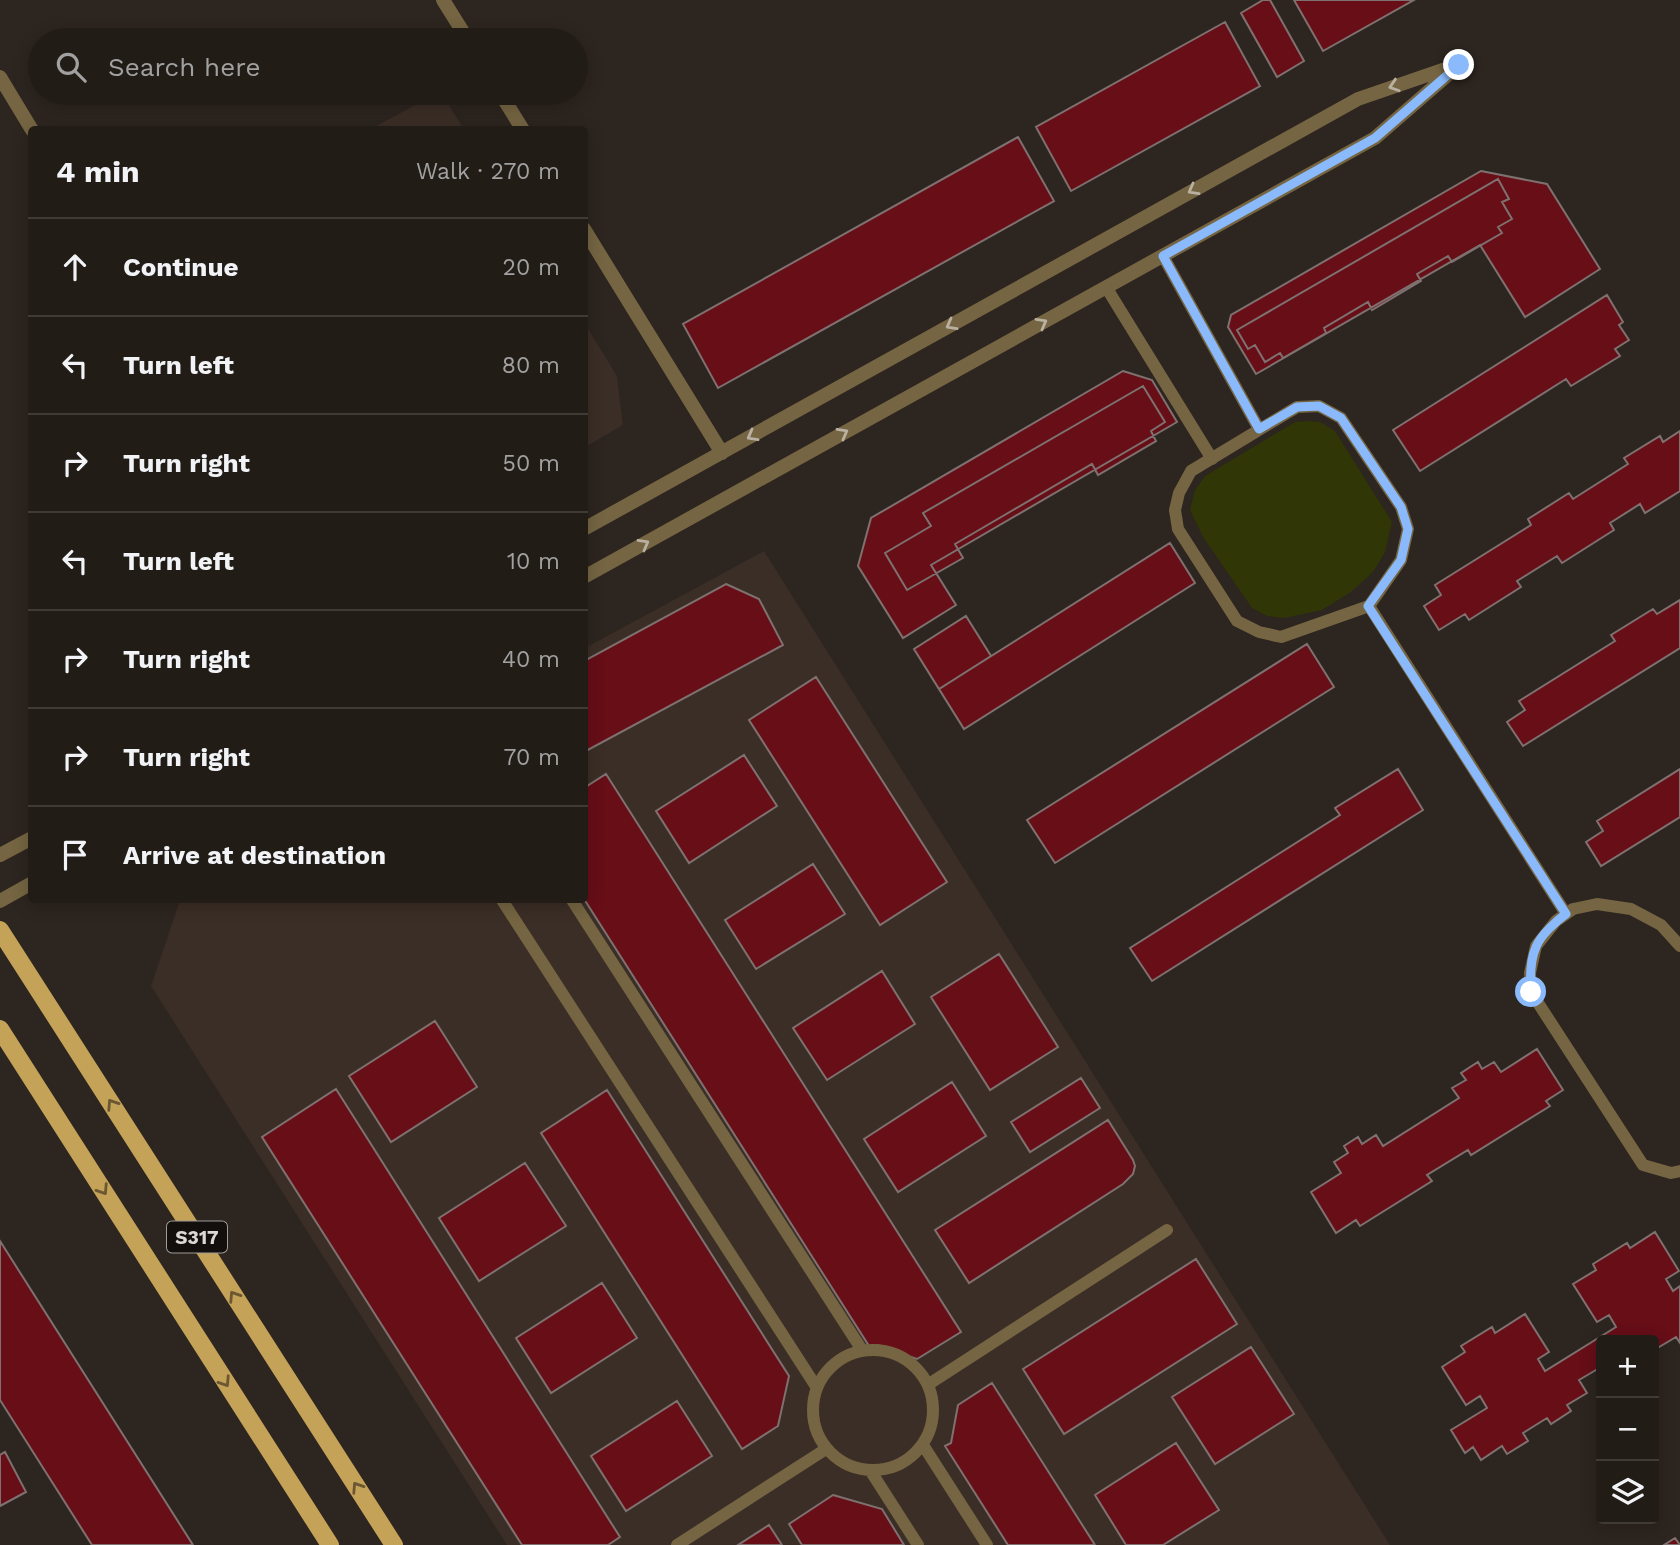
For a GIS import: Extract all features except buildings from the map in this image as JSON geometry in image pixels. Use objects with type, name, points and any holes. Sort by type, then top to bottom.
[{"type":"main road","name":"S317","points":[[0,930],[394,1545]]},
{"type":"main road","name":"S317","points":[[0,1029],[330,1545]]},
{"type":"street","points":[[443,0],[460,28]]},
{"type":"street","points":[[588,527],[1358,99],[1459,65],[1375,138],[588,575]]},
{"type":"street","points":[[0,77],[31,126]]},
{"type":"street","points":[[507,105],[521,126]]},
{"type":"street","points":[[588,235],[722,453]]},
{"type":"street","points":[[0,855],[28,840]]},
{"type":"street","points":[[0,901],[28,885]]},
{"type":"lane","points":[[1163,256],[1259,429]]},
{"type":"lane","points":[[1106,287],[1212,459]]},
{"type":"lane","points":[[1319,406],[1341,418],[1401,507],[1408,529],[1401,560],[1368,606],[1281,638],[1259,632],[1237,621],[1178,529],[1175,510],[1179,493],[1191,471],[1259,429],[1297,407],[1319,406]]},
{"type":"lane","points":[[1368,606],[1566,914]]},
{"type":"lane","points":[[504,903],[817,1388]]},
{"type":"lane","points":[[574,903],[862,1350]]},
{"type":"lane","points":[[1680,946],[1661,925],[1631,909],[1597,904],[1573,909],[1556,921],[1536,946],[1530,973],[1531,992],[1643,1165],[1671,1173],[1680,1171]]},
{"type":"lane","points":[[929,1384],[1167,1230]]},
{"type":"lane","points":[[862,1350],[894,1352],[920,1370],[929,1384],[934,1415],[930,1430],[923,1445],[900,1464],[886,1469],[854,1468],[826,1449],[818,1435],[813,1420],[813,1403],[817,1388],[827,1370],[843,1357],[862,1350]]},
{"type":"lane","points":[[923,1445],[987,1545]]},
{"type":"lane","points":[[677,1545],[826,1449]]},
{"type":"lane","points":[[870,1470],[918,1545]]},
{"type":"shaded area","points":[[415,105],[449,105],[462,126],[376,126]]},
{"type":"shaded area","points":[[588,329],[617,376],[623,425],[588,445]]},
{"type":"shaded area","points":[[764,551],[1390,1545],[507,1545],[151,986],[179,903],[588,903],[588,646]]},
{"type":"green space","points":[[1295,422],[1320,422],[1335,431],[1392,522],[1385,552],[1373,572],[1351,592],[1322,610],[1284,618],[1267,616],[1252,608],[1203,537],[1190,510],[1195,490],[1205,476]]},
{"type":"route","points":[[1459,65],[1375,138],[1163,256],[1259,429],[1297,407],[1319,406],[1341,418],[1401,507],[1408,529],[1401,560],[1368,606],[1566,914],[1556,921],[1536,946],[1530,973],[1531,992]]}]
